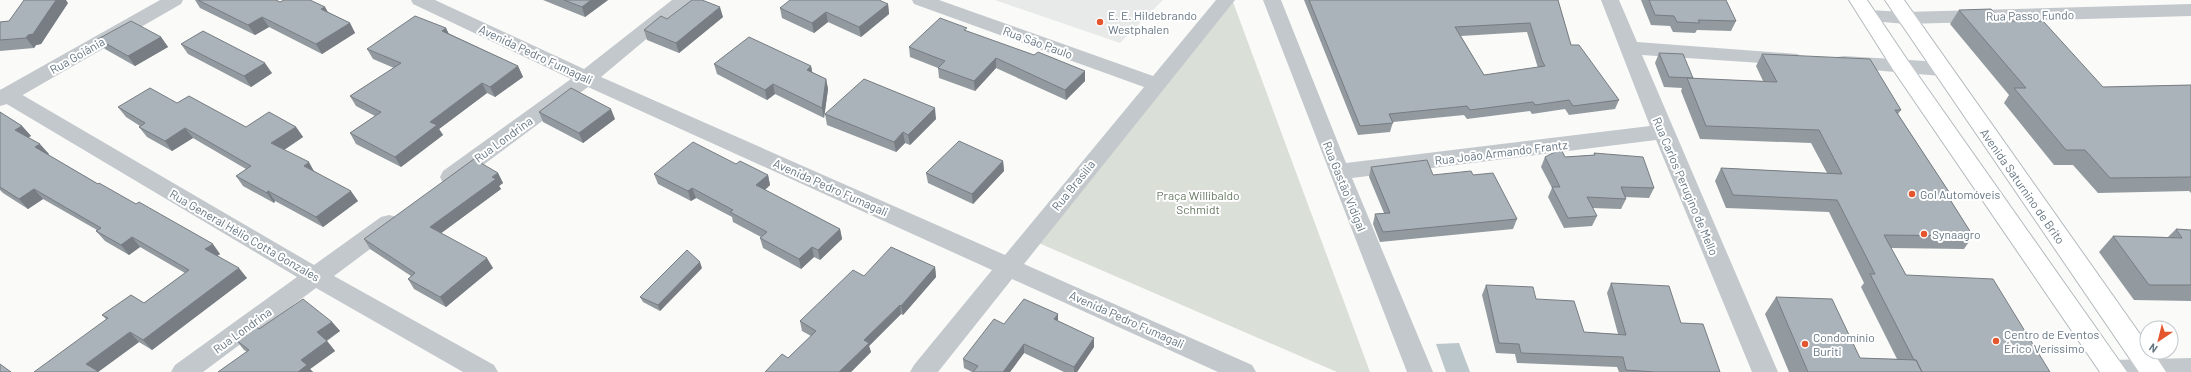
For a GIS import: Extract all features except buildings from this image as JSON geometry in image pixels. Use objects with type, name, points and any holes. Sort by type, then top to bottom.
[{"type":"main road","points":[[1864,8],[1901,66],[2113,371]]},
{"type":"main road","name":"Avenida Saturnino de Brito","points":[[1900,9],[2152,370]]},
{"type":"street","name":"Rua Goiânia","points":[[3,97],[174,0]]},
{"type":"street","name":"Avenida Pedro Fumagali","points":[[420,0],[586,78],[1243,372]]},
{"type":"street","name":"Rua Londrina","points":[[432,191],[586,78],[684,0]]},
{"type":"street","name":"Rua São Paulo","points":[[921,0],[1156,84]]},
{"type":"street","name":"Rua Brasília","points":[[923,372],[1156,84],[1226,0]]},
{"type":"street","name":"Rua Gastão Vidigal","points":[[1272,0],[1339,172],[1420,372]]},
{"type":"street","name":"Rua Carlos Perugino de Mello","points":[[1610,0],[1663,132],[1765,372]]},
{"type":"street","name":"Rua Passo Fundo","points":[[1864,8],[2191,10]]},
{"type":"street","points":[[1629,48],[1941,69]]},
{"type":"street","name":"Rua General Hélio Cotta Gonzales","points":[[3,97],[485,372]]},
{"type":"street","name":"Rua João Armando Frantz","points":[[1339,172],[1663,132]]},
{"type":"street","name":"Rua Londrina","points":[[184,372],[406,210]]},
{"type":"street","points":[[2113,371],[2191,368]]},
{"type":"shaded area","name":"E. E. Hildebrando Westphalen","points":[[995,0],[1163,0],[1120,43]]},
{"type":"shaded area","points":[[1459,343],[1470,372],[1446,372],[1436,344]]},
{"type":"green space","name":"Praça Willibaldo Schmidt","points":[[1233,2],[1370,372],[1337,372],[1034,241]]},
{"type":"place","name":"E. E. Hildebrando Westphalen","points":[[1100,22]]},
{"type":"place","name":"Gol Automóveis","points":[[1912,194]]},
{"type":"place","name":"Synaagro","points":[[1924,234]]},
{"type":"place","name":"Centro de Eventos Érico Veríssimo","points":[[1996,341]]},
{"type":"place","name":"Condomínio Buriti","points":[[1805,344]]}]
